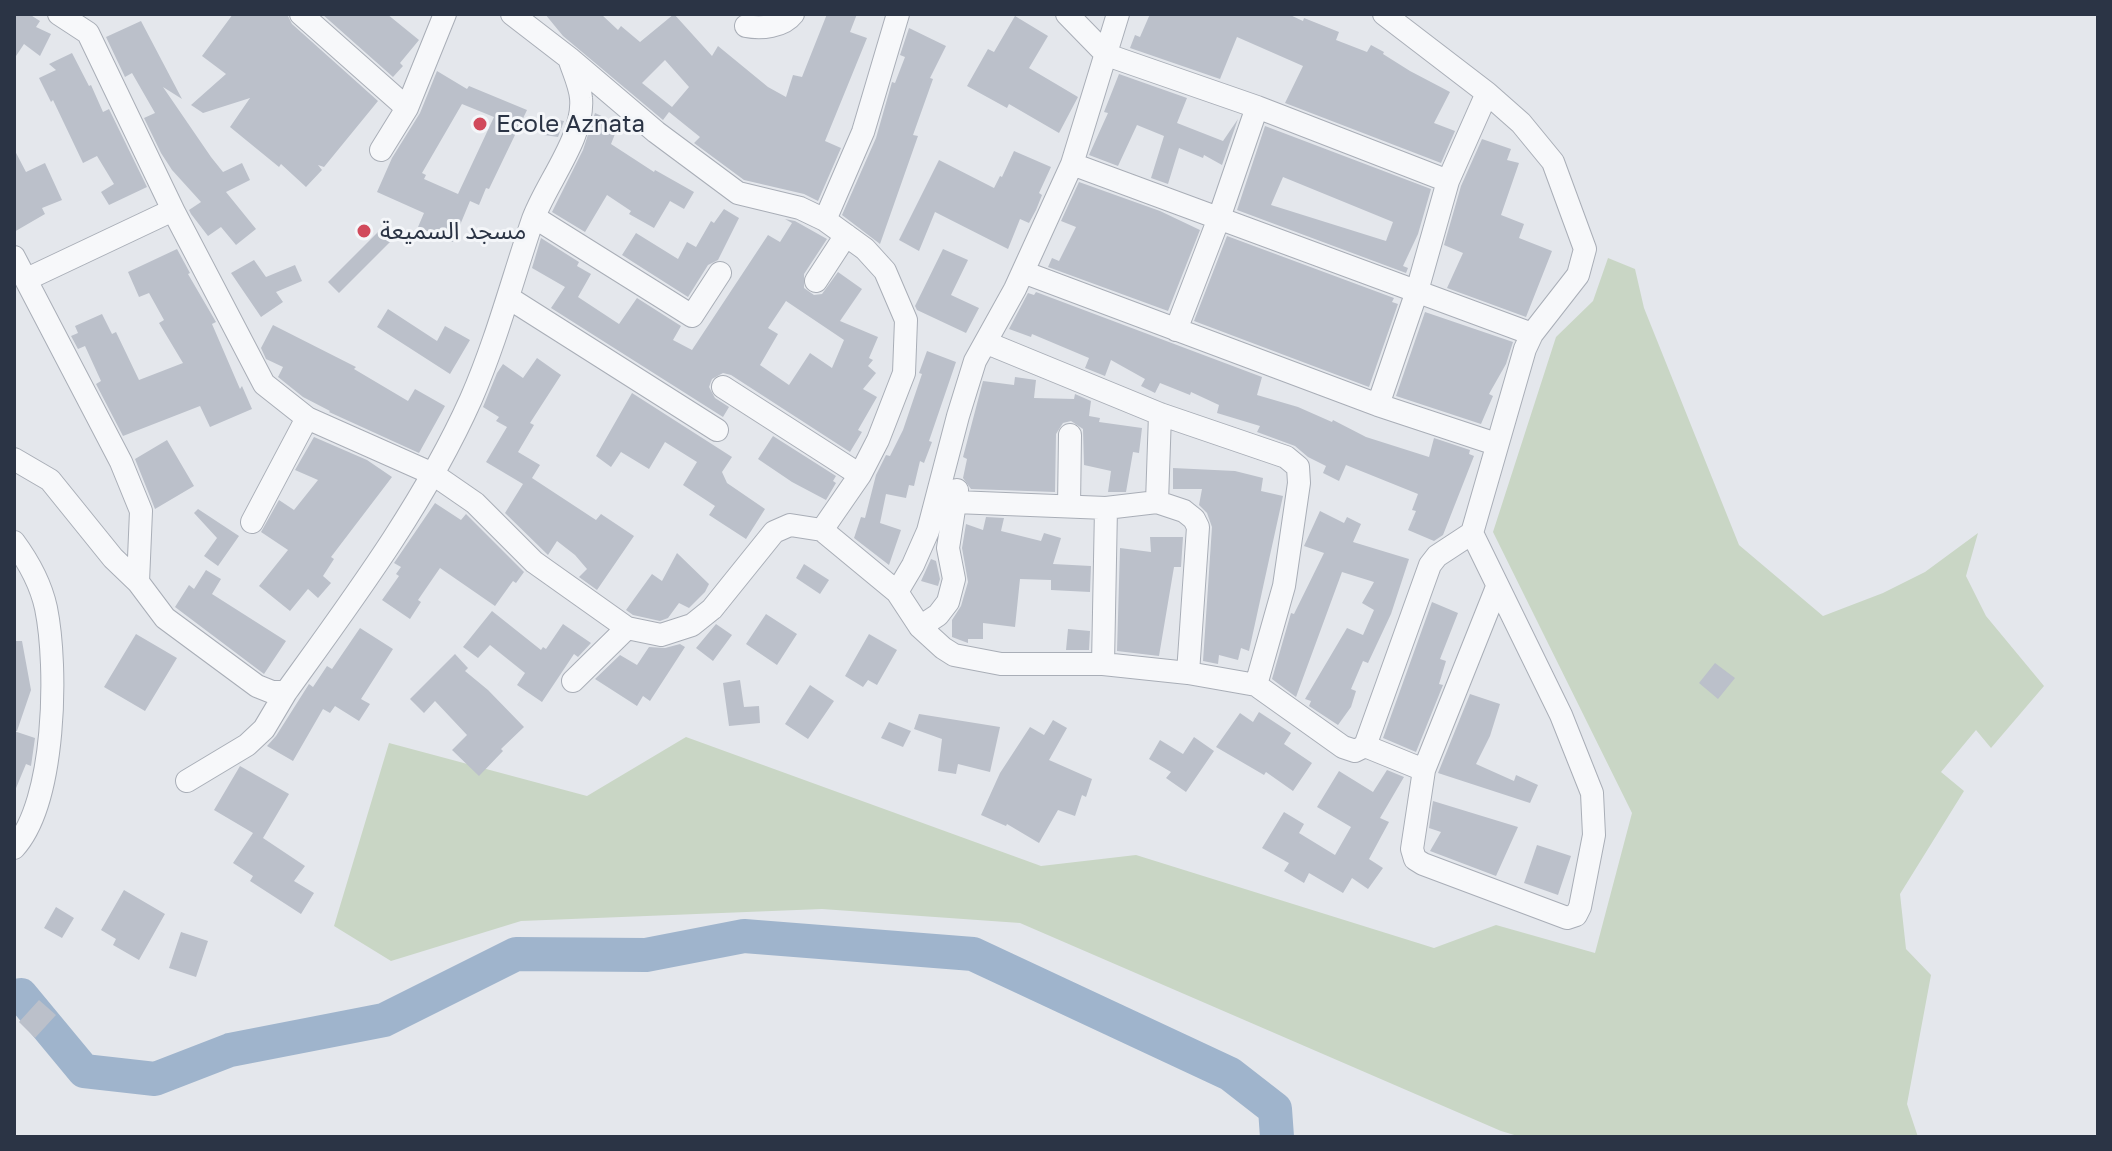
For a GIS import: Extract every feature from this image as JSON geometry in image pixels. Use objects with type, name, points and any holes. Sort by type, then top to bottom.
[{"type":"street","points":[[59,14],[88,33],[173,210],[264,384],[307,418],[433,474],[475,503],[534,562],[627,628],[661,635],[692,625],[712,609],[774,532],[790,525],[822,530],[897,592],[920,627],[954,655],[1001,664],[1103,664],[1188,673],[1256,685],[1343,747],[1355,751],[1365,746],[1430,565],[1437,556],[1472,533]]},
{"type":"street","points":[[301,14],[407,108]]},
{"type":"street","points":[[381,150],[407,108],[445,14]]},
{"type":"street","points":[[512,14],[656,132],[738,193],[800,208],[825,220],[865,249],[885,271],[906,320],[904,373],[878,440],[860,475],[822,530]]},
{"type":"street","points":[[746,26],[760,28],[788,20],[793,14]]},
{"type":"street","points":[[825,220],[863,132],[898,14]]},
{"type":"street","points":[[1067,14],[1107,55],[1257,107],[1448,181]]},
{"type":"street","points":[[897,592],[928,531],[975,361],[1023,272],[1072,164],[1118,14]]},
{"type":"street","points":[[1384,14],[1521,123],[1553,162],[1585,249],[1578,275],[1532,334],[1496,444],[1472,533],[1561,715],[1592,793],[1594,835],[1576,915],[1567,918],[1415,859],[1412,849],[1424,770],[1497,587]]},
{"type":"street","points":[[187,781],[247,745],[264,729],[433,474],[471,399],[509,298],[534,217],[557,174],[581,109],[581,97],[569,58]]},
{"type":"street","points":[[1378,405],[1417,291],[1448,181],[1487,93]]},
{"type":"street","points":[[1176,330],[1257,107]]},
{"type":"street","points":[[1072,164],[1532,334]]},
{"type":"street","points":[[27,279],[173,210]]},
{"type":"street","points":[[534,217],[692,316],[720,273]]},
{"type":"street","points":[[816,281],[846,235]]},
{"type":"street","points":[[14,257],[121,462],[141,511],[138,582]]},
{"type":"street","points":[[1023,272],[1378,405],[1496,444]]},
{"type":"street","points":[[509,298],[717,430]]},
{"type":"street","points":[[987,343],[1160,414],[1286,457],[1298,467],[1299,483],[1284,586],[1256,685]]},
{"type":"street","points":[[723,387],[860,475]]},
{"type":"street","points":[[1157,502],[1160,414]]},
{"type":"street","points":[[252,522],[307,418]]},
{"type":"street","points":[[1069,506],[1070,435]]},
{"type":"street","points":[[14,459],[50,480],[165,618],[257,686],[272,692],[286,692]]},
{"type":"street","points":[[920,627],[938,615],[948,602],[954,579],[948,548],[956,496],[1106,508],[1157,502],[1184,511],[1198,527],[1188,673]]},
{"type":"street","points":[[1103,664],[1106,508]]},
{"type":"street","points":[[14,542],[26,559],[46,605],[53,682],[45,772],[35,815],[14,848]]},
{"type":"street","points":[[573,681],[627,628]]},
{"type":"street","points":[[1365,746],[1424,770]]},
{"type":"green space","points":[[1608,258],[1635,269],[1644,308],[1739,545],[1823,616],[1883,593],[1925,572],[1978,533],[1966,576],[1986,616],[2044,686],[1991,748],[1976,730],[1941,772],[1964,791],[1900,894],[1906,949],[1931,975],[1907,1104],[1918,1137],[1521,1137],[1020,923],[822,909],[521,921],[391,961],[334,926],[389,743],[587,796],[686,737],[1041,866],[1136,855],[1434,948],[1496,925],[1595,953],[1632,813],[1493,532],[1556,337],[1593,301]]},
{"type":"building","points":[[14,14],[29,14],[40,21],[36,27],[51,34],[40,56],[24,44],[14,59]]},
{"type":"building","points":[[233,14],[287,14],[292,24],[378,101],[324,167],[318,165],[322,170],[306,187],[281,164],[279,167],[230,127],[250,98],[203,113],[191,105],[226,74],[202,56]]},
{"type":"building","points":[[322,14],[387,14],[419,40],[393,77]]},
{"type":"building","points":[[545,14],[601,14],[618,30],[621,26],[640,42],[674,14],[712,56],[718,46],[768,87],[786,97],[793,75],[802,77],[827,14],[857,14],[850,32],[867,38],[825,141],[841,148],[818,201],[804,194],[744,180],[694,143],[700,137],[669,112],[663,120],[563,36]],"holes":[[[665,60],[689,87],[672,107],[642,83]]]},
{"type":"building","points":[[1150,14],[1288,14],[1339,32],[1336,40],[1367,52],[1371,45],[1410,71],[1450,92],[1434,123],[1455,131],[1441,163],[1285,103],[1303,66],[1237,37],[1220,79],[1130,48],[1135,35],[1140,37]]},
{"type":"building","points":[[1015,16],[1048,36],[1029,68],[1078,97],[1059,133],[1009,104],[1007,108],[967,86],[988,49],[994,52]]},
{"type":"building","points":[[141,21],[182,99],[163,87],[223,172],[242,163],[250,180],[226,192],[256,229],[236,245],[221,227],[208,236],[191,214],[189,210],[201,202],[161,153],[144,118],[155,113],[132,73],[125,77],[106,37]]},
{"type":"building","points":[[909,28],[946,46],[930,78],[933,79],[913,135],[918,136],[880,244],[842,215],[876,138],[892,82],[895,83],[905,57],[900,55]]},
{"type":"building","points":[[72,53],[103,112],[109,109],[147,187],[109,205],[101,192],[114,184],[97,156],[83,163],[39,78],[56,70],[49,64]]},
{"type":"building","points":[[437,71],[467,89],[469,86],[527,110],[489,189],[486,188],[479,205],[470,201],[453,242],[418,227],[424,213],[377,192],[392,158],[420,113]],"holes":[[[462,104],[494,117],[458,194],[424,179],[426,175],[422,173]]]},
{"type":"building","points":[[1119,74],[1187,98],[1177,123],[1223,141],[1238,119],[1222,165],[1204,155],[1203,158],[1179,148],[1168,184],[1151,178],[1164,136],[1137,125],[1118,166],[1089,155],[1108,113],[1104,112]]},
{"type":"building","points":[[595,113],[619,124],[611,144],[654,172],[694,192],[684,209],[670,201],[654,228],[629,214],[631,211],[607,195],[585,232],[552,212],[583,150]]},
{"type":"building","points":[[547,118],[564,121],[558,137],[544,135]]},
{"type":"building","points":[[1265,126],[1431,189],[1418,234],[1403,266],[1408,268],[1406,273],[1237,210]],"holes":[[[1283,177],[1393,222],[1386,241],[1271,205]]]},
{"type":"building","points":[[1482,139],[1511,149],[1507,160],[1519,163],[1501,215],[1524,224],[1519,238],[1552,251],[1526,317],[1447,288],[1463,253],[1444,245],[1461,186]]},
{"type":"building","points":[[14,149],[26,172],[45,163],[62,200],[42,208],[45,214],[14,232]]},
{"type":"building","points":[[1014,151],[1051,167],[1039,193],[1042,195],[1036,210],[1029,223],[1020,219],[1008,249],[935,212],[919,251],[899,240],[939,160],[994,188]]},
{"type":"building","points":[[1079,182],[1160,211],[1200,230],[1168,311],[1048,267],[1052,258],[1059,261],[1076,227],[1061,221]]},
{"type":"building","points":[[724,209],[739,218],[718,260],[708,265],[688,297],[622,255],[636,233],[678,259],[687,242],[696,247],[711,221],[714,223]]},
{"type":"building","points":[[785,219],[795,221],[827,239],[804,274],[804,288],[814,295],[822,294],[838,272],[862,289],[840,321],[878,337],[869,358],[873,360],[868,366],[876,373],[863,389],[877,397],[858,430],[862,432],[850,452],[731,375],[723,373],[712,379],[709,387],[715,398],[729,407],[723,417],[551,308],[565,287],[532,268],[541,238],[579,262],[577,266],[591,274],[578,297],[619,324],[637,298],[681,326],[673,340],[692,350],[768,235],[780,242],[792,223]],"holes":[[[786,301],[844,340],[832,368],[810,353],[789,385],[760,365],[778,334],[768,328]]]},
{"type":"building","points":[[379,231],[390,242],[339,293],[328,282]]},
{"type":"building","points":[[1227,236],[1394,298],[1392,302],[1398,304],[1369,387],[1194,321]]},
{"type":"building","points":[[177,249],[216,322],[212,324],[252,409],[210,427],[200,406],[123,436],[96,384],[101,381],[85,346],[78,349],[71,336],[78,333],[75,326],[102,314],[112,334],[116,332],[139,380],[183,363],[159,323],[164,320],[149,293],[139,297],[128,272]]},
{"type":"building","points":[[943,249],[968,260],[951,295],[979,308],[966,333],[917,310],[915,306]]},
{"type":"building","points":[[254,260],[266,277],[295,265],[302,281],[276,292],[283,302],[261,317],[231,273]]},
{"type":"building","points":[[1036,292],[1262,377],[1257,395],[1333,420],[1366,437],[1429,457],[1434,438],[1470,450],[1469,454],[1474,456],[1443,535],[1434,541],[1408,530],[1416,511],[1412,510],[1418,494],[1346,465],[1339,481],[1323,473],[1326,466],[1295,446],[1257,432],[1260,426],[1217,413],[1219,405],[1191,392],[1190,395],[1160,383],[1155,393],[1141,386],[1145,379],[1111,360],[1105,376],[1085,368],[1089,358],[1032,334],[1031,337],[1009,329],[1028,293],[1034,295]]},
{"type":"building","points":[[388,309],[437,341],[445,326],[470,340],[450,374],[377,327]]},
{"type":"building","points":[[1425,312],[1513,342],[1506,364],[1489,394],[1493,396],[1481,424],[1396,396]]},
{"type":"building","points":[[273,325],[356,367],[354,369],[408,401],[415,389],[445,406],[419,453],[329,412],[278,377],[283,367],[266,359],[261,348]]},
{"type":"building","points":[[927,351],[956,362],[929,441],[932,442],[924,463],[920,461],[914,486],[909,485],[906,498],[886,494],[880,523],[901,530],[889,565],[854,538],[861,517],[865,518],[876,475],[903,430]]},
{"type":"building","points":[[537,358],[561,375],[530,423],[534,425],[518,452],[540,465],[532,478],[596,520],[601,514],[634,536],[597,590],[579,577],[587,569],[575,555],[557,541],[548,555],[505,513],[523,484],[486,462],[507,427],[496,421],[499,417],[483,407],[497,373],[503,364],[523,378]]},
{"type":"building","points":[[1015,377],[1036,380],[1034,398],[1074,399],[1075,394],[1091,401],[1089,416],[1100,418],[1099,422],[1142,428],[1139,453],[1133,452],[1126,492],[1108,492],[1111,471],[1084,465],[1083,429],[1071,421],[1063,423],[1056,434],[1055,492],[971,489],[963,478],[967,459],[963,457],[983,381],[1014,385]]},
{"type":"building","points":[[632,393],[732,457],[722,472],[727,483],[765,509],[746,539],[709,515],[715,506],[683,485],[697,462],[665,442],[649,469],[621,452],[611,467],[596,456]]},
{"type":"building","points":[[773,436],[836,476],[833,481],[836,483],[826,500],[758,459]]},
{"type":"building","points":[[314,437],[367,460],[392,477],[331,557],[334,559],[323,576],[331,583],[318,598],[308,589],[290,611],[259,586],[288,550],[261,532],[279,500],[294,510],[318,480],[295,470]]},
{"type":"building","points":[[167,440],[194,486],[155,509],[135,459]]},
{"type":"building","points":[[1173,468],[1235,471],[1263,478],[1261,491],[1283,496],[1249,651],[1241,648],[1238,660],[1219,655],[1218,664],[1203,661],[1212,527],[1207,513],[1199,505],[1202,489],[1173,489]]},
{"type":"building","points":[[435,503],[461,520],[466,514],[524,572],[516,583],[513,581],[495,606],[440,568],[418,600],[421,602],[410,619],[382,600],[399,576],[396,574],[401,567],[394,563]]},
{"type":"building","points":[[198,509],[239,536],[218,566],[204,556],[217,538],[194,513]]},
{"type":"building","points":[[1320,511],[1344,523],[1347,517],[1361,524],[1353,542],[1409,559],[1391,614],[1368,663],[1363,661],[1351,689],[1356,691],[1351,707],[1338,725],[1309,706],[1311,701],[1305,699],[1347,628],[1363,635],[1374,610],[1362,603],[1374,582],[1342,572],[1296,697],[1272,679],[1291,613],[1294,614],[1324,553],[1304,546]]},
{"type":"building","points":[[986,517],[1004,518],[1001,531],[1041,541],[1044,533],[1061,538],[1053,564],[1091,566],[1090,592],[1051,590],[1051,580],[1020,579],[1015,627],[983,623],[983,639],[968,639],[968,643],[952,637],[952,620],[961,606],[968,582],[962,548],[966,524],[983,530]]},
{"type":"building","points":[[1150,537],[1183,537],[1181,567],[1174,567],[1159,656],[1117,651],[1120,548],[1151,552]]},
{"type":"building","points":[[677,553],[709,584],[705,592],[689,608],[679,603],[668,618],[660,621],[633,615],[626,610],[652,574],[662,581]]},
{"type":"building","points":[[931,559],[936,561],[940,579],[938,586],[921,581]]},
{"type":"building","points":[[804,564],[829,580],[820,594],[796,578]]},
{"type":"building","points":[[206,570],[221,579],[212,594],[286,641],[264,674],[175,607],[189,585],[194,589]]},
{"type":"building","points":[[1432,602],[1458,613],[1440,659],[1446,661],[1439,684],[1443,685],[1416,752],[1383,738]]},
{"type":"building","points":[[492,611],[541,650],[543,647],[546,649],[563,624],[591,643],[578,657],[574,654],[542,702],[517,685],[525,673],[490,645],[478,658],[463,647]]},
{"type":"building","points":[[766,614],[797,634],[777,665],[746,644]]},
{"type":"building","points":[[716,624],[732,635],[713,661],[696,648]]},
{"type":"building","points":[[360,628],[393,649],[361,699],[370,704],[359,721],[335,706],[330,713],[323,709],[293,761],[267,746],[309,684],[313,687],[327,666],[332,669]]},
{"type":"building","points":[[1068,629],[1090,631],[1089,650],[1066,650]]},
{"type":"building","points":[[136,634],[177,658],[145,711],[104,687]]},
{"type":"building","points":[[869,634],[897,650],[877,685],[868,680],[863,687],[845,676]]},
{"type":"building","points":[[14,641],[22,641],[31,690],[17,731],[14,731]]},
{"type":"building","points":[[680,644],[685,647],[650,701],[643,696],[637,706],[595,679],[620,655],[637,665],[649,647],[665,648]]},
{"type":"building","points":[[455,654],[468,668],[465,671],[524,727],[479,776],[452,750],[467,735],[435,701],[424,713],[410,699]]},
{"type":"building","points":[[1715,663],[1735,678],[1718,699],[1699,683]]},
{"type":"building","points":[[740,680],[744,707],[759,706],[760,723],[729,726],[723,683]]},
{"type":"building","points":[[810,685],[834,701],[808,739],[785,724]]},
{"type":"building","points":[[1470,694],[1500,704],[1490,736],[1476,764],[1514,781],[1516,775],[1538,785],[1530,803],[1438,773]]},
{"type":"building","points":[[1259,712],[1291,733],[1284,744],[1312,763],[1293,791],[1266,772],[1264,775],[1216,747],[1240,713],[1253,722]]},
{"type":"building","points":[[919,714],[1000,727],[990,772],[958,764],[956,774],[938,771],[942,739],[914,729]]},
{"type":"building","points":[[1053,720],[1067,728],[1049,760],[1092,779],[1086,797],[1082,795],[1075,816],[1058,810],[1039,843],[1007,824],[981,815],[1000,773],[1030,727],[1044,735]]},
{"type":"building","points":[[889,722],[911,731],[903,747],[881,738]]},
{"type":"building","points":[[14,731],[35,738],[31,766],[26,764],[14,793]]},
{"type":"building","points":[[1194,737],[1214,751],[1186,792],[1166,778],[1171,772],[1149,759],[1160,740],[1183,754]]},
{"type":"building","points":[[240,766],[289,794],[263,838],[305,866],[294,881],[314,893],[301,914],[250,881],[253,876],[233,863],[253,833],[214,810]]},
{"type":"building","points":[[1387,770],[1404,777],[1380,818],[1389,822],[1369,859],[1383,868],[1368,889],[1352,878],[1343,893],[1309,873],[1304,883],[1284,871],[1289,863],[1262,848],[1284,812],[1304,824],[1299,833],[1335,855],[1351,827],[1317,807],[1339,771],[1373,792]]},
{"type":"building","points":[[1433,801],[1518,827],[1496,876],[1430,851],[1441,832],[1429,828]]},
{"type":"building","points":[[1537,845],[1571,856],[1558,895],[1524,883]]},
{"type":"building","points":[[124,890],[165,914],[139,960],[113,945],[116,939],[101,930]]},
{"type":"building","points":[[56,907],[74,918],[62,938],[44,928]]},
{"type":"building","points":[[181,932],[208,941],[196,977],[169,968]]},
{"type":"building","points":[[39,1000],[56,1015],[35,1038],[19,1022]]},
{"type":"waterway","points":[[14,996],[21,995],[84,1071],[155,1079],[230,1050],[384,1020],[516,954],[646,955],[744,936],[973,954],[1230,1074],[1275,1109],[1277,1137]]},
{"type":"place","name":"Ecole Aznata","points":[[480,124]]},
{"type":"place","name":"مسجد السميعة","points":[[364,231]]}]
